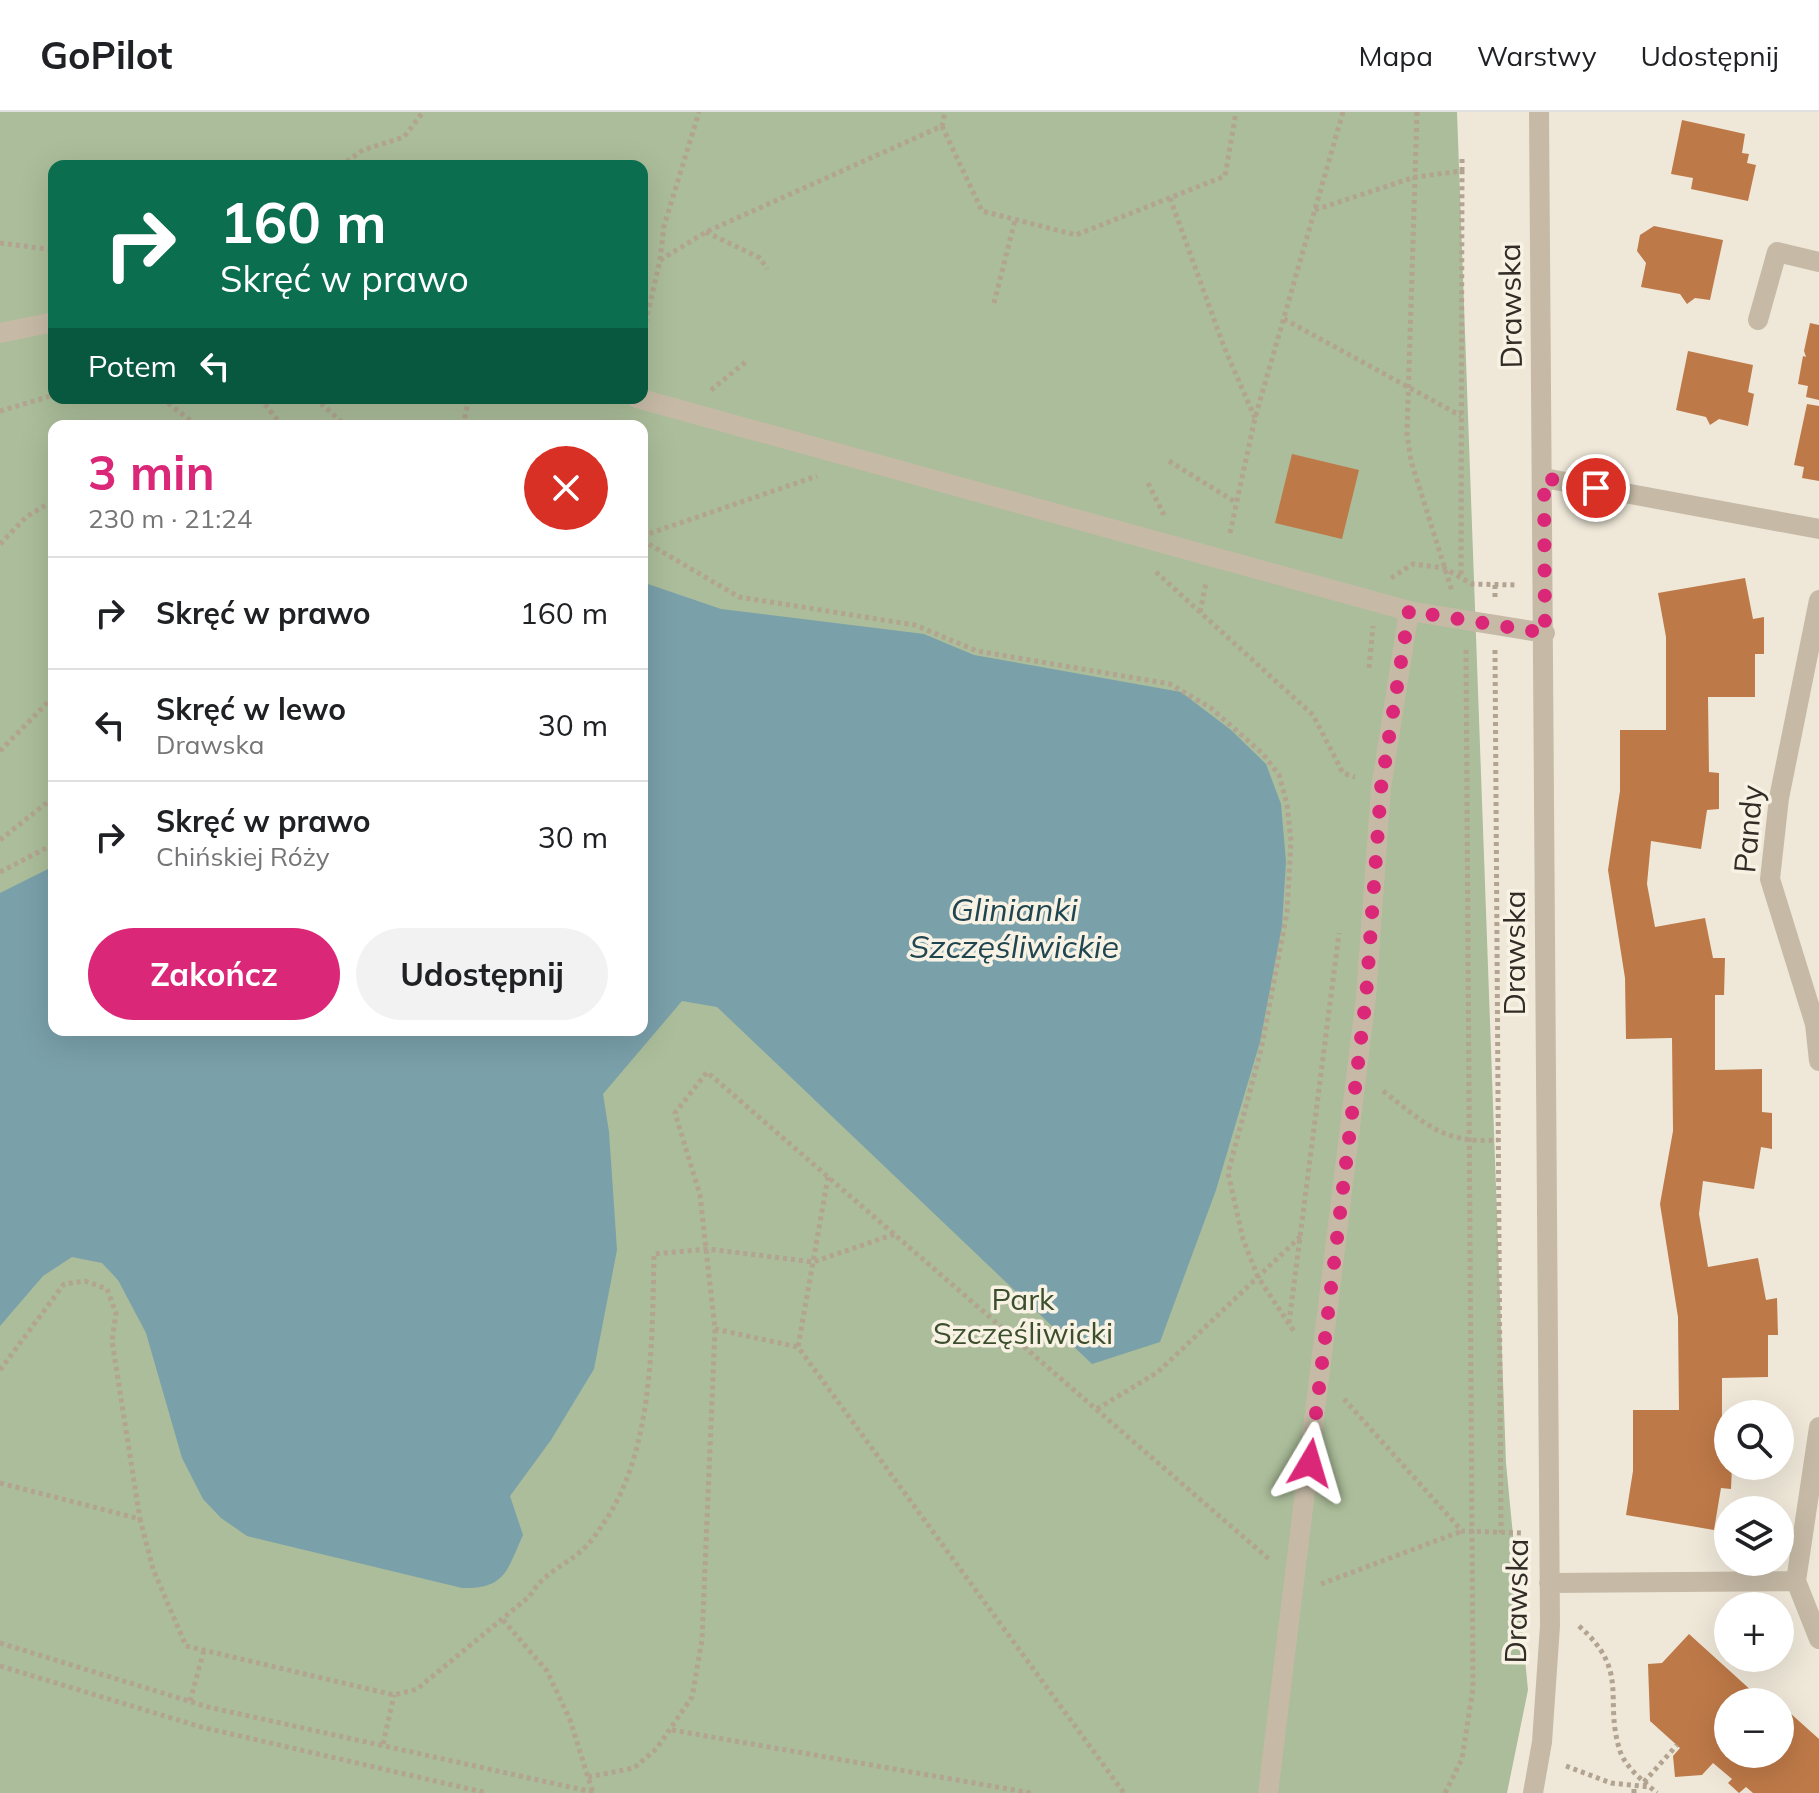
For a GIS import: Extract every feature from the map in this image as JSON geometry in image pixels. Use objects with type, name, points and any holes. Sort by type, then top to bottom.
[{"type":"street","name":"Drawska","points":[[1533,1793],[1542,1742],[1549,1583],[1544,478],[1539,112]]},
{"type":"street","points":[[1758,320],[1777,252],[1819,262]]},
{"type":"street","points":[[0,333],[48,323]]},
{"type":"street","points":[[648,401],[859,462],[1224,558],[1409,611],[1545,633]]},
{"type":"street","points":[[1544,478],[1819,529]]},
{"type":"street","name":"Pandy","points":[[1819,600],[1779,798],[1770,879],[1815,1024],[1819,1061]]},
{"type":"street","points":[[1268,1793],[1295,1592],[1356,1072],[1381,788],[1409,611]]},
{"type":"street","points":[[1819,1427],[1796,1581],[1819,1639]]},
{"type":"street","points":[[1549,1583],[1796,1581]]},
{"type":"path","points":[[349,160],[363,150],[404,137],[423,112]]},
{"type":"path","points":[[648,312],[664,226],[699,112]]},
{"type":"path","points":[[945,112],[942,126],[982,211],[1076,235],[1225,176],[1236,112]]},
{"type":"path","points":[[1224,558],[1255,418],[1343,112]]},
{"type":"path","points":[[1417,112],[1407,386],[1411,461],[1461,620],[1468,659],[1473,1688],[1462,1759],[1445,1793]]},
{"type":"path","points":[[660,260],[706,232],[942,126]]},
{"type":"path","points":[[1461,578],[1462,158]]},
{"type":"path","points":[[1315,210],[1415,177],[1462,171]]},
{"type":"path","points":[[1170,198],[1224,347],[1255,418]]},
{"type":"path","points":[[994,303],[1015,220]]},
{"type":"path","points":[[706,232],[760,258],[767,269]]},
{"type":"path","points":[[0,243],[48,249]]},
{"type":"path","points":[[1284,319],[1461,416]]},
{"type":"path","points":[[685,412],[748,360]]},
{"type":"path","points":[[0,411],[48,397]]},
{"type":"path","points":[[170,404],[190,420]]},
{"type":"path","points":[[265,404],[277,420]]},
{"type":"path","points":[[322,404],[339,420]]},
{"type":"path","points":[[1169,461],[1237,503]]},
{"type":"path","points":[[648,536],[859,462]]},
{"type":"path","points":[[0,544],[26,517],[48,504]]},
{"type":"path","points":[[648,542],[739,597],[915,625],[977,651],[1170,684],[1211,708],[1263,754],[1279,775],[1287,804],[1291,841],[1287,912],[1261,1050],[1228,1173],[1243,1239],[1258,1277],[1321,1373],[1462,1531]]},
{"type":"path","points":[[1375,601],[1391,578],[1413,564],[1444,568],[1472,584],[1523,586]]},
{"type":"path","points":[[1149,567],[1313,715],[1343,773],[1358,778]]},
{"type":"path","points":[[1495,585],[1501,1533]]},
{"type":"path","points":[[0,751],[48,702]]},
{"type":"path","points":[[0,840],[48,802]]},
{"type":"path","points":[[0,872],[48,847]]},
{"type":"path","points":[[1289,1324],[1341,921]]},
{"type":"path","points":[[1326,1047],[1340,1054],[1356,1072],[1438,1133],[1468,1142],[1498,1140]]},
{"type":"path","points":[[588,1777],[634,1768],[672,1730],[692,1697],[702,1640],[715,1329],[700,1195],[675,1113],[707,1072],[1097,1409],[1295,1592],[1462,1531],[1530,1533]]},
{"type":"path","points":[[798,1347],[828,1176]]},
{"type":"path","points":[[0,1370],[64,1284],[85,1281],[107,1289],[116,1313],[112,1341],[140,1519],[153,1569],[186,1646],[394,1695],[417,1689],[503,1620],[530,1596],[536,1583],[582,1551],[605,1521],[628,1473],[648,1384],[654,1254],[708,1249],[813,1262],[895,1234]]},
{"type":"path","points":[[1097,1409],[1158,1372],[1303,1234]]},
{"type":"path","points":[[715,1329],[798,1347],[1124,1793]]},
{"type":"path","points":[[0,1483],[140,1519]]},
{"type":"path","points":[[503,1620],[547,1671],[570,1720],[594,1793]]},
{"type":"path","points":[[1575,1623],[1599,1644],[1615,1681],[1620,1752],[1657,1793]]},
{"type":"path","points":[[0,1643],[190,1701],[594,1793]]},
{"type":"path","points":[[190,1701],[204,1650]]},
{"type":"path","points":[[0,1666],[201,1727],[487,1793]]},
{"type":"path","points":[[383,1744],[394,1695]]},
{"type":"path","points":[[672,1730],[1031,1793]]},
{"type":"path","points":[[1644,1782],[1677,1745]]},
{"type":"path","points":[[1566,1766],[1611,1783],[1651,1788]]},
{"type":"path","points":[[1634,1785],[1634,1793]]},
{"type":"green space","name":"Park Szczęśliwicki","points":[[0,112],[1457,112],[1506,1463],[1528,1690],[1507,1793],[0,1793]]},
{"type":"water","name":"Glinianki Szczęśliwickie","points":[[648,584],[721,609],[924,634],[974,655],[1181,692],[1231,730],[1266,764],[1281,804],[1286,862],[1282,926],[1260,1042],[1216,1190],[1160,1342],[1092,1364],[717,1007],[682,1001],[603,1094],[609,1132],[617,1250],[594,1369],[551,1440],[510,1496],[523,1535],[508,1567],[503,1575],[488,1585],[462,1588],[247,1536],[221,1518],[203,1499],[182,1458],[146,1333],[118,1280],[102,1263],[72,1257],[43,1276],[0,1326],[0,893],[48,869],[48,1036],[648,1036]]},
{"type":"building","points":[[1682,120],[1745,134],[1742,153],[1749,154],[1747,163],[1756,165],[1748,201],[1691,189],[1693,178],[1671,174]]},
{"type":"building","points":[[1654,226],[1723,240],[1710,300],[1695,298],[1687,304],[1680,294],[1641,287],[1646,263],[1637,251],[1640,235]]},
{"type":"building","points":[[1810,323],[1819,325],[1819,400],[1806,397],[1808,386],[1798,384],[1803,356],[1806,357],[1804,351]]},
{"type":"building","points":[[1688,351],[1753,365],[1748,392],[1754,394],[1748,426],[1719,419],[1710,425],[1706,417],[1676,410]]},
{"type":"building","points":[[1807,404],[1819,406],[1819,481],[1802,478],[1804,467],[1794,465]]},
{"type":"building","points":[[1292,454],[1359,470],[1342,539],[1275,523]]},
{"type":"building","points":[[1745,578],[1753,619],[1764,617],[1764,654],[1755,654],[1755,697],[1708,697],[1709,772],[1719,773],[1719,809],[1707,810],[1701,849],[1651,841],[1647,884],[1655,927],[1705,918],[1713,958],[1725,958],[1724,995],[1715,995],[1715,1070],[1762,1069],[1762,1112],[1772,1113],[1772,1149],[1761,1147],[1754,1189],[1703,1181],[1699,1214],[1708,1267],[1758,1258],[1766,1300],[1777,1298],[1778,1335],[1768,1335],[1768,1377],[1722,1378],[1722,1400],[1714,1400],[1714,1480],[1731,1480],[1731,1489],[1721,1488],[1720,1496],[1714,1496],[1714,1530],[1626,1515],[1633,1471],[1633,1410],[1679,1410],[1678,1317],[1660,1204],[1673,1131],[1672,1038],[1626,1039],[1625,978],[1608,870],[1620,791],[1620,730],[1666,730],[1666,637],[1658,593]]},
{"type":"building","points":[[1689,1634],[1714,1657],[1714,1672],[1731,1672],[1749,1688],[1714,1688],[1714,1764],[1702,1775],[1675,1777],[1673,1756],[1680,1748],[1650,1721],[1648,1664],[1662,1663]]},
{"type":"building","points":[[1794,1717],[1819,1739],[1819,1793],[1753,1793],[1746,1787],[1739,1793],[1728,1783],[1732,1779],[1719,1768],[1794,1768]]},
{"type":"route","points":[[1310,1463],[1366,997],[1381,788],[1409,611],[1545,633],[1544,478],[1596,488]]}]
